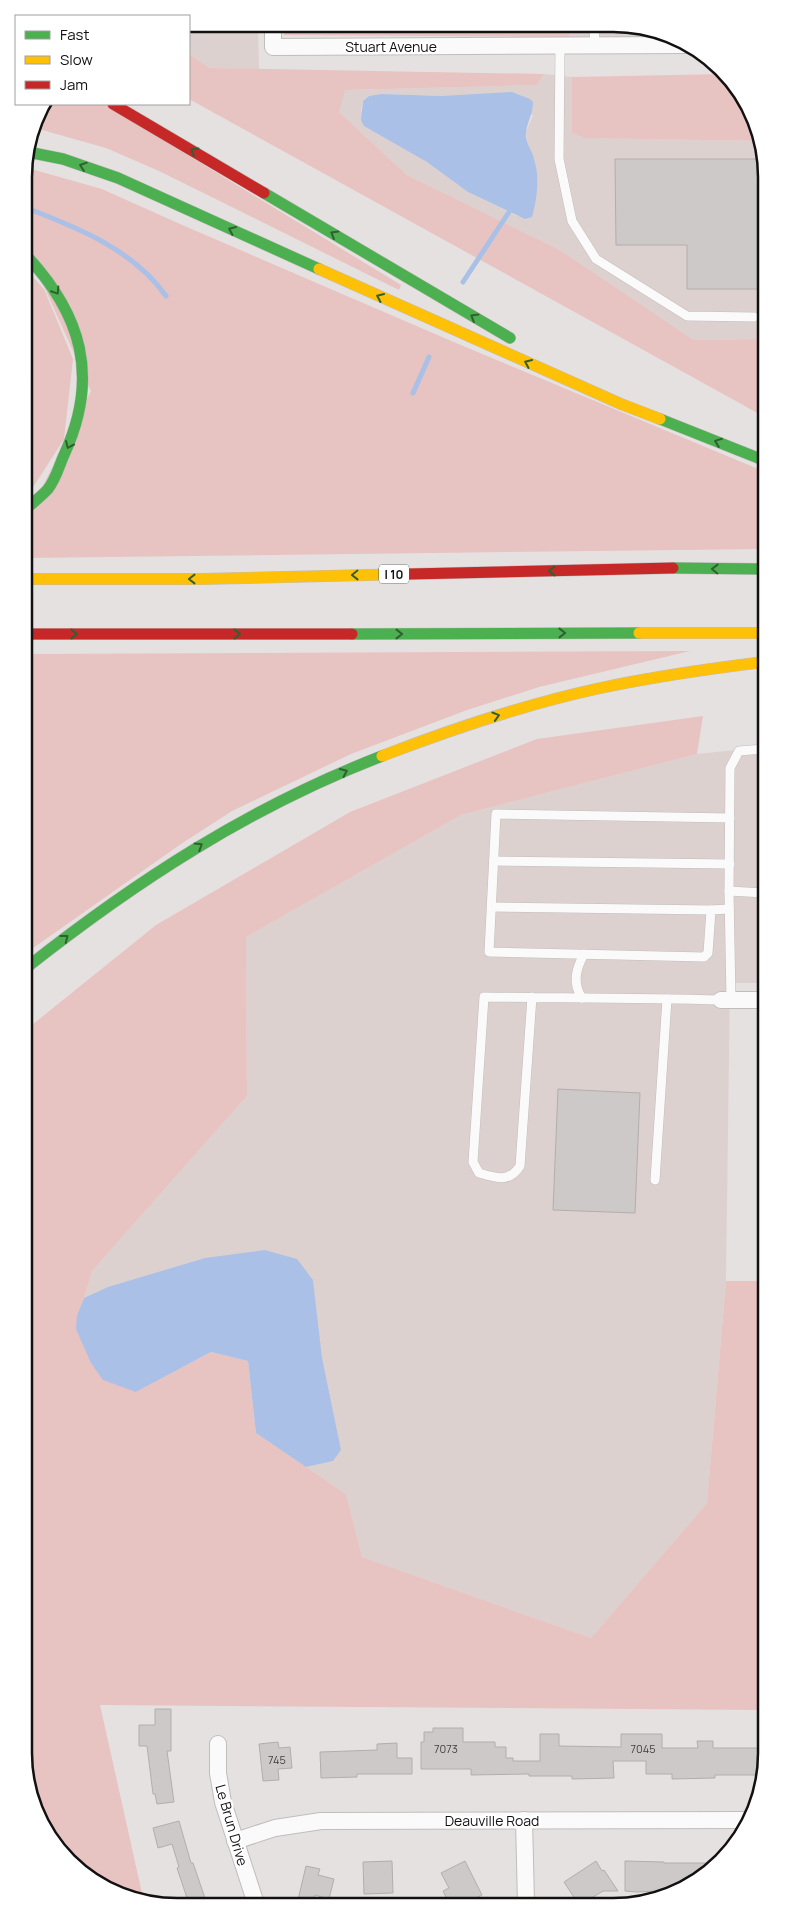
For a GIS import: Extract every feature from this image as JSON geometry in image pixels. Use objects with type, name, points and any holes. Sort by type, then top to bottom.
[{"type":"highway","points":[[115,105],[518,343]]},
{"type":"highway","points":[[35,153],[63,159],[118,178],[621,404],[758,458]]},
{"type":"highway","points":[[33,262],[57,291],[69,314],[79,344],[83,367],[83,388],[81,412],[73,435],[48,489],[33,503]]},
{"type":"highway","points":[[535,353],[621,404]]},
{"type":"highway","name":"I 10","points":[[33,579],[201,579],[636,568],[758,570]]},
{"type":"highway","points":[[33,634],[758,633]]},
{"type":"highway","points":[[32,963],[93,915],[143,881],[218,835],[268,807],[430,736],[539,702],[598,688],[709,668],[758,663]]},
{"type":"street","name":"Stuart Avenue","points":[[273,32],[273,47],[673,45]]},
{"type":"street","points":[[726,1000],[758,1000]]},
{"type":"street","name":"Le Brun Drive","points":[[218,1744],[218,1773],[223,1802],[254,1898]]},
{"type":"street","points":[[524,1820],[526,1898]]},
{"type":"street","name":"Deauville Road","points":[[235,1841],[275,1828],[321,1821],[742,1820]]},
{"type":"lane","points":[[594,32],[595,46]]},
{"type":"lane","points":[[560,46],[558,159],[572,221],[596,259],[687,316],[754,317]]},
{"type":"lane","points":[[532,997],[520,1166],[514,1175],[504,1178],[491,1176],[479,1172],[473,1162],[484,997],[532,997],[726,1000],[730,864],[730,768],[739,751],[758,749]]},
{"type":"lane","points":[[711,910],[708,953],[704,957],[489,952],[496,814],[730,818]]},
{"type":"lane","points":[[494,861],[730,864]]},
{"type":"lane","points":[[729,891],[758,893]]},
{"type":"lane","points":[[492,907],[729,909]]},
{"type":"lane","points":[[582,998],[576,990],[575,979],[577,967],[584,954]]},
{"type":"lane","points":[[655,1180],[667,999]]},
{"type":"shaded area","points":[[190,32],[258,32],[259,69],[209,68],[190,55]]},
{"type":"shaded area","points":[[284,32],[570,32],[569,37],[284,35]]},
{"type":"shaded area","points":[[570,32],[613,32],[646,36],[569,37]]},
{"type":"shaded area","points":[[190,55],[209,68],[544,74],[537,85],[345,90],[339,112],[407,175],[560,250],[694,340],[758,339],[758,413],[190,100]]},
{"type":"shaded area","points":[[544,74],[572,77],[572,133],[584,138],[754,141],[758,178],[758,339],[694,340],[560,250],[407,175],[339,112],[344,90],[537,85]],"holes":[[[381,94],[442,96],[533,115],[526,132],[536,166],[534,210],[517,216],[468,192],[361,111],[363,101],[369,96]]]},
{"type":"shaded area","points":[[714,74],[739,105],[754,141],[584,138],[572,133],[572,77]]},
{"type":"shaded area","points":[[52,105],[106,105],[401,285],[399,290],[159,171],[106,148],[41,130]]},
{"type":"shaded area","points":[[33,170],[102,189],[456,343],[758,469],[758,549],[33,558],[33,506],[91,391],[33,262]]},
{"type":"shaded area","points":[[33,277],[44,289],[73,359],[64,439],[33,488]]},
{"type":"shaded area","points":[[690,651],[539,687],[467,710],[351,754],[232,811],[181,844],[33,948],[33,654]]},
{"type":"shaded area","points":[[703,716],[697,754],[461,815],[246,937],[247,1096],[92,1271],[77,1315],[136,1392],[211,1352],[248,1361],[256,1433],[346,1494],[362,1557],[591,1638],[707,1503],[726,1281],[758,1281],[758,1710],[100,1705],[142,1894],[131,1891],[113,1884],[97,1874],[69,1849],[47,1818],[37,1791],[34,1772],[32,1753],[32,1025],[156,925],[350,812],[537,739]]},
{"type":"shaded area","points":[[758,748],[758,983],[730,983],[726,1281],[707,1503],[591,1638],[362,1557],[346,1494],[306,1467],[332,1461],[313,1280],[84,1298],[92,1271],[247,1096],[246,937],[461,815],[697,754]]},
{"type":"water","points":[[512,92],[533,102],[526,136],[536,166],[537,188],[532,217],[525,219],[468,192],[427,162],[364,126],[361,120],[363,101],[369,96],[381,94],[442,96]]},
{"type":"water","points":[[265,1250],[297,1259],[313,1280],[322,1358],[341,1450],[333,1461],[306,1467],[256,1433],[248,1361],[211,1352],[136,1392],[103,1380],[91,1363],[76,1329],[77,1315],[84,1298],[108,1287],[205,1258]]},
{"type":"building","points":[[615,159],[757,159],[758,289],[687,289],[687,245],[616,245]]},
{"type":"building","points":[[558,1089],[640,1093],[635,1213],[553,1210]]},
{"type":"building","points":[[155,1709],[171,1709],[171,1751],[167,1751],[174,1802],[157,1804],[155,1794],[153,1794],[147,1746],[139,1746],[139,1725],[155,1725]]},
{"type":"building","points":[[433,1728],[463,1728],[463,1742],[495,1742],[495,1747],[506,1747],[506,1758],[513,1758],[513,1761],[540,1761],[540,1734],[559,1734],[559,1746],[621,1747],[621,1734],[662,1734],[662,1748],[698,1748],[697,1741],[713,1741],[713,1748],[758,1748],[758,1763],[757,1775],[715,1775],[715,1778],[672,1779],[672,1774],[646,1774],[646,1761],[613,1761],[614,1778],[572,1779],[572,1776],[529,1776],[529,1774],[471,1775],[471,1769],[421,1769],[421,1742],[424,1742],[424,1732],[433,1732]]},
{"type":"building","points":[[278,1742],[279,1748],[290,1747],[292,1768],[278,1769],[279,1780],[263,1781],[259,1744]]},
{"type":"building","points":[[397,1743],[397,1758],[412,1758],[412,1774],[357,1774],[357,1777],[321,1778],[320,1752],[377,1750],[377,1744]]},
{"type":"building","points":[[179,1821],[191,1863],[193,1863],[205,1898],[187,1898],[177,1868],[179,1867],[172,1844],[158,1848],[153,1828]]},
{"type":"building","points":[[392,1861],[393,1893],[364,1894],[363,1862]]},
{"type":"building","points":[[465,1861],[482,1895],[476,1898],[446,1898],[443,1891],[449,1888],[441,1873]]},
{"type":"building","points":[[596,1861],[618,1891],[603,1891],[592,1898],[574,1898],[564,1882]]},
{"type":"building","points":[[625,1861],[708,1863],[678,1884],[659,1891],[625,1891]]},
{"type":"building","points":[[306,1866],[320,1869],[318,1875],[334,1879],[329,1898],[315,1895],[314,1898],[298,1898]]},
{"type":"waterway","points":[[33,211],[102,241],[120,252],[153,280],[166,296]]},
{"type":"waterway","points":[[463,282],[509,212]]},
{"type":"waterway","points":[[413,393],[429,357]]},
{"type":"traffic: fast","points":[[35,153],[63,159],[118,178],[319,269]]},
{"type":"traffic: fast","points":[[264,193],[510,338]]},
{"type":"traffic: fast","points":[[33,263],[60,299],[72,323],[79,348],[82,373],[81,399],[75,426],[53,481],[48,489],[33,503]]},
{"type":"traffic: fast","points":[[660,419],[758,458]]},
{"type":"traffic: fast","points":[[673,568],[758,569]]},
{"type":"traffic: fast","points":[[352,634],[639,633]]},
{"type":"traffic: fast","points":[[32,963],[109,905],[196,849],[286,798],[382,756]]},
{"type":"traffic: slow","points":[[319,269],[621,404],[660,419]]},
{"type":"traffic: slow","points":[[33,579],[201,579],[410,574]]},
{"type":"traffic: slow","points":[[639,633],[758,633]]},
{"type":"traffic: slow","points":[[382,756],[488,718],[569,695],[658,677],[758,663]]},
{"type":"traffic: jam","points":[[115,105],[264,193]]},
{"type":"traffic: jam","points":[[410,574],[673,568]]},
{"type":"traffic: jam","points":[[33,634],[352,634]]}]
